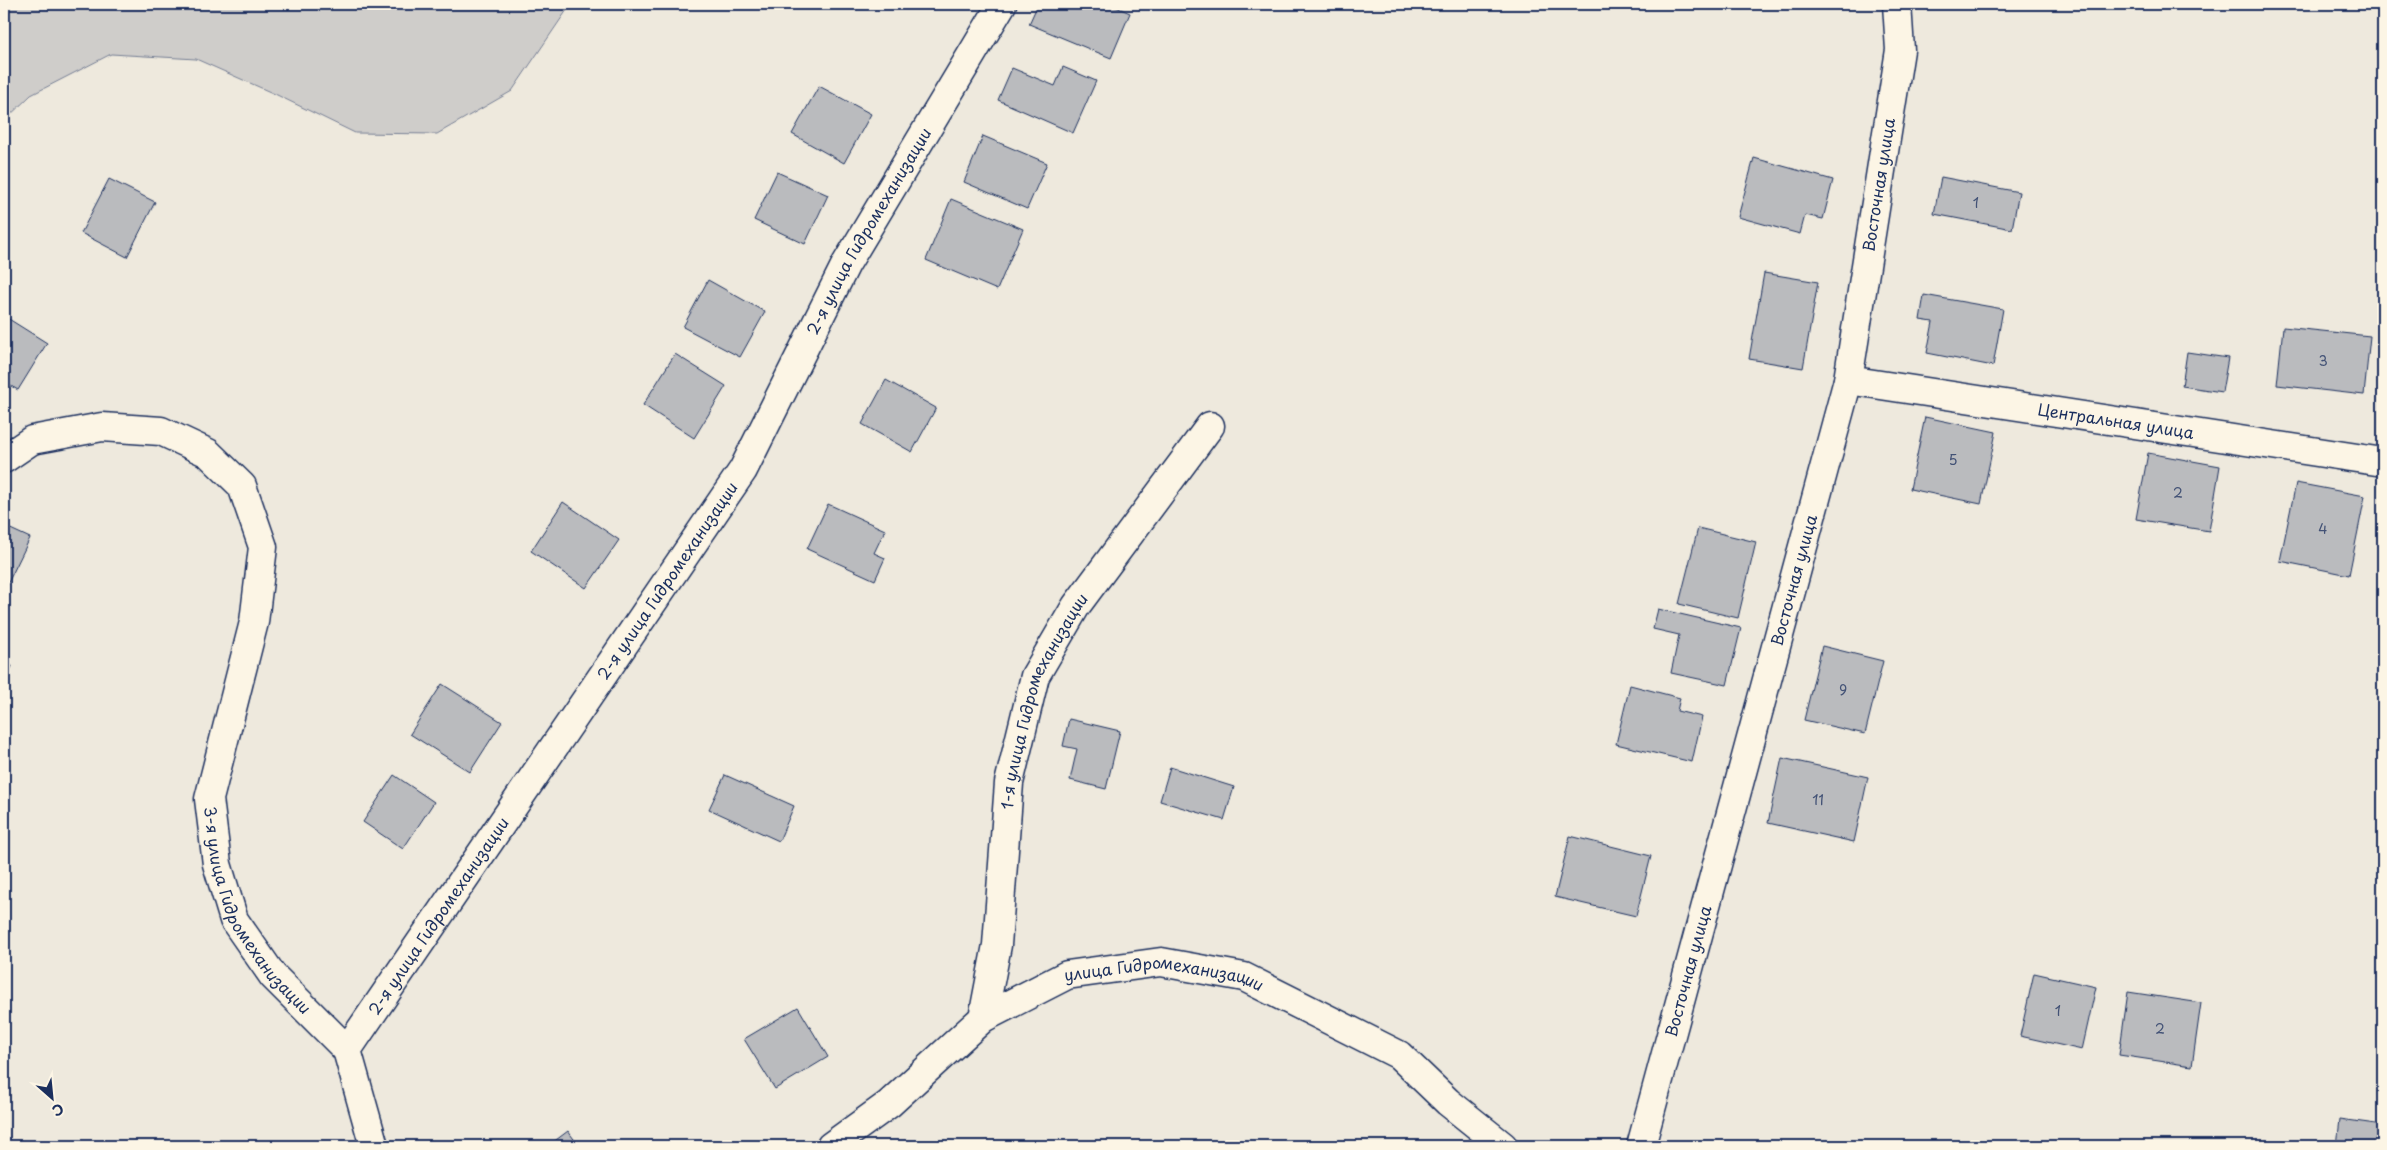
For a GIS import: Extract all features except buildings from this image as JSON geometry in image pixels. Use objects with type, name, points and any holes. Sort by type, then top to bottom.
[{"type":"street","name":"2-я улица Гидромеханизации","points":[[347,1050],[743,470],[846,264],[1002,4]]},
{"type":"street","name":"Восточная улица","points":[[1641,1146],[1848,380],[1900,50],[1897,4]]},
{"type":"street","name":"Центральная улица","points":[[1848,380],[2383,462]]},
{"type":"street","name":"1-я улица Гидромеханизации","points":[[983,1018],[997,945],[1009,783],[1035,676],[1076,606],[1210,426]]},
{"type":"street","name":"3-я улица Гидромеханизации","points":[[4,459],[32,440],[102,427],[161,431],[208,453],[242,486],[263,547],[254,622],[209,799],[216,864],[234,920],[273,976],[347,1050]]},
{"type":"street","name":"улица Гидромеханизации","points":[[831,1146],[889,1104],[983,1018],[1067,975],[1161,962],[1244,977],[1399,1055],[1448,1102],[1503,1146]]},
{"type":"street","points":[[347,1050],[374,1146]]},
{"type":"shaded area","points":[[4,4],[571,4],[512,91],[437,134],[355,133],[277,95],[196,59],[111,54],[31,95],[4,121]]}]
